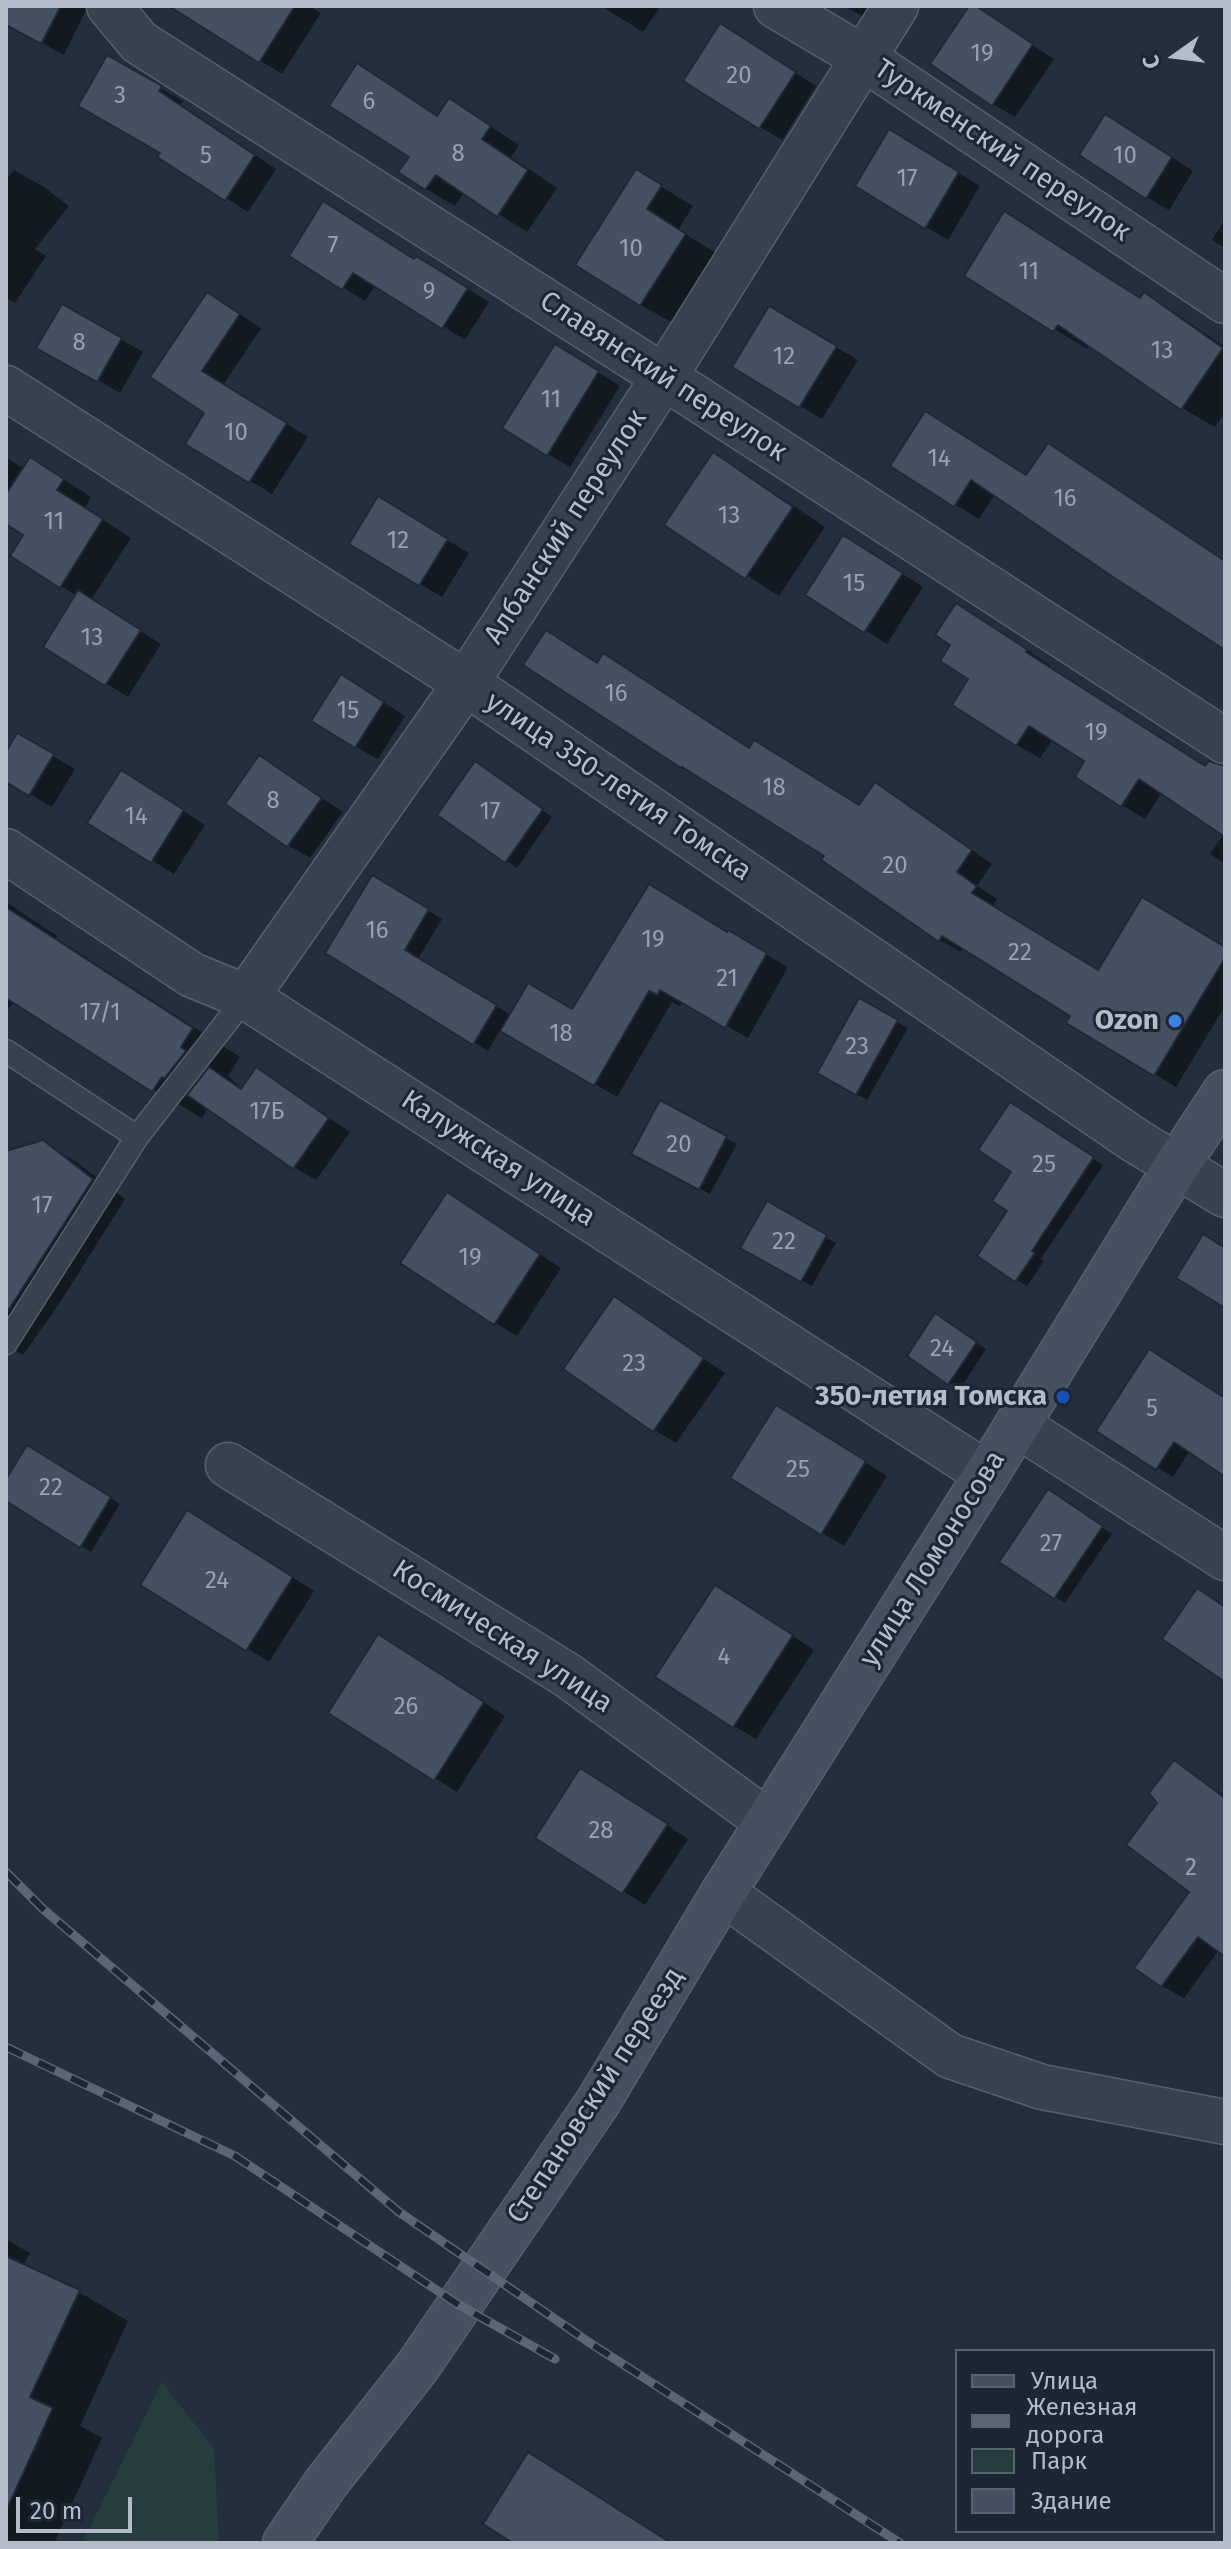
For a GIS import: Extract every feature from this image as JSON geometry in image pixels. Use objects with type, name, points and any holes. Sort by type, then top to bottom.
[{"type":"street","name":"Славянский переулок","points":[[109,6],[139,42],[664,377],[1225,741]]},
{"type":"street","name":"Туркменский переулок","points":[[776,6],[862,57],[1225,301]]},
{"type":"street","name":"Албанский переулок","points":[[246,997],[466,683],[664,377],[896,6]]},
{"type":"street","name":"улица 350-летия Томска","points":[[6,388],[466,683],[1136,1141],[1225,1195]]},
{"type":"street","name":"Калужская улица","points":[[6,851],[192,975],[246,997],[987,1474]]},
{"type":"street","name":"улица Ломоносова","points":[[768,1822],[1225,1092]]},
{"type":"street","points":[[1017,1425],[1225,1558]]},
{"type":"street","name":"Космическая улица","points":[[228,1465],[567,1675],[768,1822]]},
{"type":"street","name":"Степановский переезд","points":[[285,2543],[326,2483],[418,2366],[598,2102],[768,1822]]},
{"type":"street","points":[[723,1893],[950,2056],[1042,2087],[1225,2122]]},
{"type":"lane","points":[[6,1343],[137,1137],[246,997]]},
{"type":"lane","points":[[6,1051],[137,1137]]},
{"type":"green space","points":[[162,2382],[214,2449],[219,2543],[82,2543]]},
{"type":"building","points":[[6,6],[61,6],[41,44],[6,25]]},
{"type":"building","points":[[169,6],[295,6],[259,63]]},
{"type":"building","points":[[969,6],[976,6],[1033,44],[992,106],[930,64]]},
{"type":"building","points":[[720,23],[796,72],[759,129],[683,81]]},
{"type":"building","points":[[107,55],[162,86],[159,91],[255,155],[225,201],[157,157],[160,153],[78,106]]},
{"type":"building","points":[[357,63],[437,116],[449,98],[491,126],[482,139],[528,170],[497,217],[436,175],[425,190],[398,172],[409,157],[329,106]]},
{"type":"building","points":[[1105,114],[1172,157],[1146,199],[1079,155]]},
{"type":"building","points":[[889,129],[959,172],[925,229],[855,186]]},
{"type":"building","points":[[636,169],[662,185],[647,209],[686,234],[640,306],[575,265]]},
{"type":"building","points":[[323,201],[414,259],[416,256],[468,288],[442,329],[353,273],[342,290],[289,256]]},
{"type":"building","points":[[1004,211],[1140,298],[1144,292],[1223,348],[1181,410],[1058,325],[1053,332],[964,276]]},
{"type":"building","points":[[207,292],[240,314],[202,371],[287,423],[249,483],[185,444],[204,413],[150,377]]},
{"type":"building","points":[[62,304],[122,338],[97,382],[36,348]]},
{"type":"building","points":[[769,306],[837,346],[799,408],[732,367]]},
{"type":"building","points":[[555,344],[599,371],[547,456],[502,428]]},
{"type":"building","points":[[925,411],[1026,475],[1048,443],[1225,561],[1225,650],[971,480],[954,507],[890,466]]},
{"type":"building","points":[[713,452],[793,507],[745,579],[664,525]]},
{"type":"building","points":[[30,457],[64,479],[57,490],[103,519],[60,588],[10,556],[23,535],[6,524],[6,494]]},
{"type":"building","points":[[378,496],[448,539],[419,586],[349,544]]},
{"type":"building","points":[[843,535],[903,573],[864,633],[805,595]]},
{"type":"building","points":[[78,590],[141,630],[105,686],[43,647]]},
{"type":"building","points":[[956,603],[1028,650],[1026,652],[1205,766],[1209,761],[1225,766],[1225,837],[1139,779],[1121,807],[1075,777],[1084,761],[1029,726],[1016,746],[952,705],[968,679],[940,661],[950,645],[935,635]]},
{"type":"building","points":[[546,630],[597,663],[603,653],[749,748],[754,740],[859,805],[875,782],[972,850],[957,872],[977,886],[972,893],[1098,970],[1142,897],[1225,947],[1225,958],[1154,1076],[1066,1023],[1070,1016],[942,936],[939,942],[821,860],[824,856],[523,665]]},
{"type":"building","points":[[341,674],[384,702],[355,748],[311,721]]},
{"type":"building","points":[[17,733],[54,754],[29,796],[6,782],[6,752]]},
{"type":"building","points":[[259,755],[322,798],[287,847],[225,804]]},
{"type":"building","points":[[475,761],[543,809],[505,863],[437,815]]},
{"type":"building","points":[[121,770],[184,810],[151,863],[87,823]]},
{"type":"building","points":[[372,875],[429,909],[405,950],[497,1005],[473,1045],[325,953]]},
{"type":"building","points":[[649,884],[767,953],[725,1028],[660,990],[657,995],[649,991],[594,1086],[500,1031],[528,983],[572,1009]]},
{"type":"building","points":[[6,907],[193,1028],[181,1047],[186,1051],[152,1092],[6,998]]},
{"type":"building","points":[[859,998],[898,1020],[856,1095],[817,1073]]},
{"type":"building","points":[[209,1067],[241,1089],[256,1067],[329,1118],[293,1169],[187,1095]]},
{"type":"building","points":[[660,1100],[727,1136],[699,1190],[631,1154]]},
{"type":"building","points":[[1010,1102],[1094,1157],[1015,1282],[977,1256],[1007,1211],[992,1201],[1011,1172],[978,1150]]},
{"type":"building","points":[[43,1140],[93,1179],[6,1314],[6,1151]]},
{"type":"building","points":[[447,1192],[540,1254],[494,1325],[400,1263]]},
{"type":"building","points":[[767,1201],[827,1235],[801,1282],[740,1248]]},
{"type":"building","points":[[1203,1234],[1225,1248],[1225,1308],[1176,1278]]},
{"type":"building","points":[[614,1296],[704,1358],[653,1432],[563,1369]]},
{"type":"building","points":[[935,1313],[977,1342],[948,1385],[907,1356]]},
{"type":"building","points":[[1149,1349],[1225,1398],[1225,1477],[1174,1442],[1156,1470],[1096,1431]]},
{"type":"building","points":[[776,1405],[866,1461],[821,1535],[730,1478]]},
{"type":"building","points":[[27,1445],[111,1497],[80,1548],[6,1501],[6,1479]]},
{"type":"building","points":[[1048,1489],[1103,1526],[1054,1599],[999,1562]]},
{"type":"building","points":[[187,1510],[293,1577],[246,1651],[140,1585]]},
{"type":"building","points":[[715,1585],[793,1635],[733,1728],[655,1677]]},
{"type":"building","points":[[1197,1588],[1225,1607],[1225,1682],[1162,1639]]},
{"type":"building","points":[[378,1634],[484,1702],[434,1781],[328,1713]]},
{"type":"building","points":[[1174,1760],[1225,1798],[1225,1957],[1198,1937],[1161,1987],[1134,1968],[1189,1892],[1126,1845],[1157,1803],[1149,1793]]},
{"type":"building","points":[[580,1768],[668,1824],[622,1894],[535,1838]]},
{"type":"building","points":[[6,2256],[80,2290],[30,2397],[53,2408],[6,2511]]},
{"type":"building","points":[[528,2452],[671,2543],[513,2543],[483,2524]]},
{"type":"railway","points":[[6,1872],[43,1909],[399,2212],[587,2341],[900,2543]]},
{"type":"railway","points":[[6,2047],[235,2156],[459,2305],[555,2359]]},
{"type":"place","name":"Ozon","points":[[1175,1021]]},
{"type":"place","name":"350-летия Томска","points":[[1063,1397]]}]
